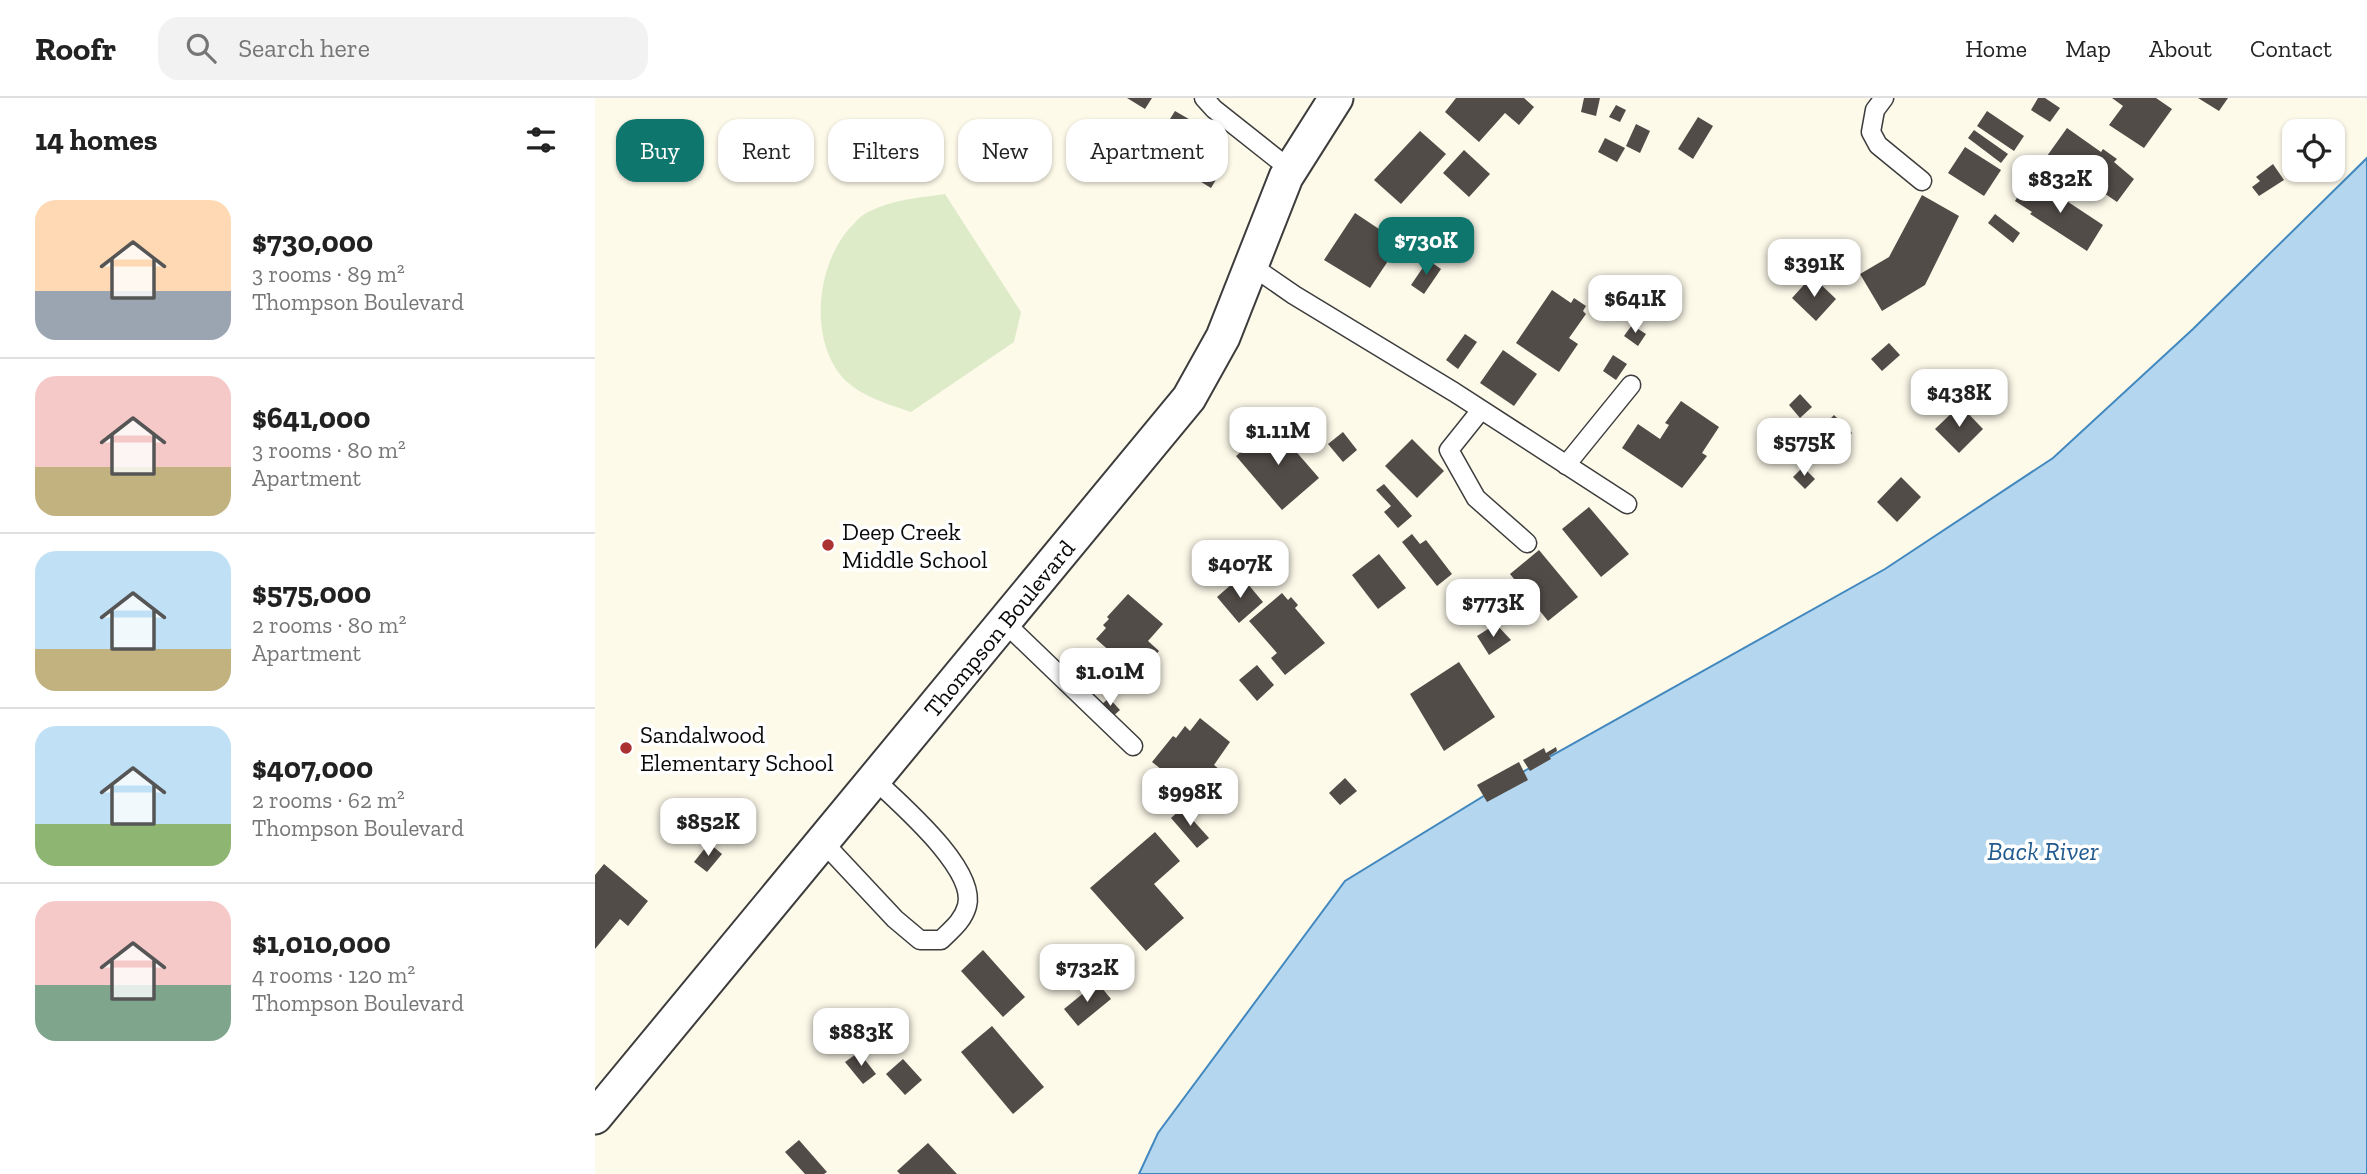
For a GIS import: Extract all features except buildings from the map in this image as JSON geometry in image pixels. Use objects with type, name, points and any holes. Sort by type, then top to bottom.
[{"type":"street","name":"Thompson Boulevard","points":[[595,1117],[1189,398],[1223,338],[1271,212],[1291,170],[1336,98]]},
{"type":"lane","points":[[1204,98],[1291,170]]},
{"type":"lane","points":[[1884,98],[1875,110],[1871,132],[1878,145],[1922,181]]},
{"type":"lane","points":[[1252,266],[1627,504]]},
{"type":"lane","points":[[1566,465],[1631,385]]},
{"type":"lane","points":[[1481,410],[1449,450],[1476,498],[1527,543]]},
{"type":"lane","points":[[1004,622],[1133,746]]},
{"type":"lane","points":[[823,841],[895,919],[920,940],[941,940],[960,922],[967,905],[968,888],[947,851],[874,779]]},
{"type":"green space","points":[[945,194],[1021,312],[1014,342],[911,412],[859,391],[844,379],[833,363],[825,345],[821,325],[823,284],[837,246],[861,217],[893,203]]},
{"type":"water","name":"Back River","points":[[2367,158],[2367,1174],[1139,1174],[1158,1133],[1345,881],[1526,770],[1885,569],[2053,458],[2193,329]]},
{"type":"place","name":"Deep Creek Middle School","points":[[828,545]]},
{"type":"place","name":"Sandalwood Elementary School","points":[[626,748]]}]
